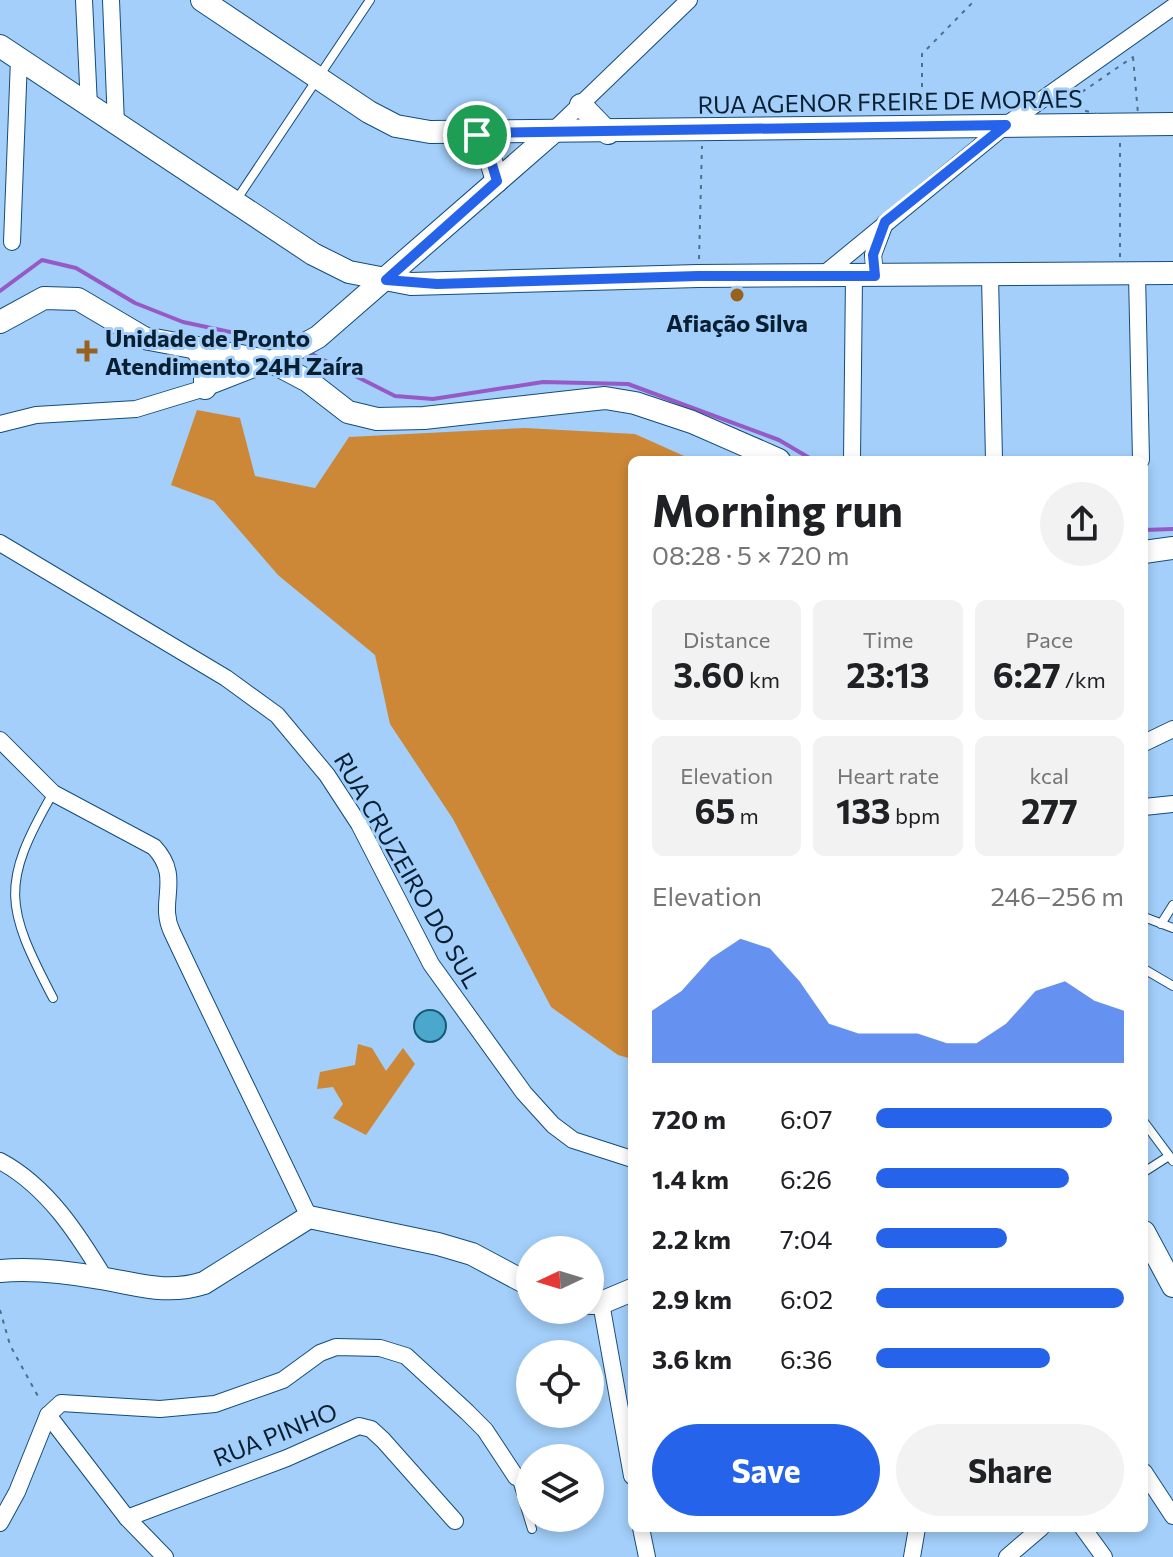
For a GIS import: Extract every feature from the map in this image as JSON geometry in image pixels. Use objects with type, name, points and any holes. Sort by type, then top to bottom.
[{"type":"street","points":[[84,0],[89,106]]},
{"type":"street","points":[[111,0],[116,124]]},
{"type":"street","name":"RUA AGENOR FREIRE DE MORAES","points":[[202,0],[396,126],[430,132],[551,134],[702,129],[1173,124]]},
{"type":"street","points":[[0,424],[36,415],[136,409],[205,388],[272,362],[318,337],[551,134],[677,4]]},
{"type":"street","points":[[823,275],[1006,125],[1173,7]]},
{"type":"street","points":[[0,46],[329,264],[386,280],[437,284],[698,276],[1173,273]]},
{"type":"street","points":[[12,242],[19,59]]},
{"type":"street","points":[[581,105],[608,133]]},
{"type":"street","points":[[474,134],[526,156]]},
{"type":"street","points":[[474,134],[487,148],[497,181]]},
{"type":"street","points":[[852,456],[865,276],[885,222]]},
{"type":"street","points":[[1128,274],[1141,456]]},
{"type":"street","points":[[990,276],[994,456]]},
{"type":"street","points":[[0,322],[44,298],[78,299],[144,338],[198,351],[272,362],[308,381],[348,412],[377,419],[424,418],[605,398],[635,403],[692,422],[770,456]]},
{"type":"street","points":[[198,351],[205,365],[205,388]]},
{"type":"street","name":"RUA CRUZEIRO DO SUL","points":[[0,543],[226,678],[277,715],[327,775],[359,824],[431,964],[524,1093],[553,1125],[573,1140],[628,1158]]},
{"type":"street","points":[[1148,551],[1173,548]]},
{"type":"street","points":[[1148,741],[1173,729]]},
{"type":"street","points":[[0,740],[53,793],[154,847],[164,858],[170,871],[169,926],[309,1217]]},
{"type":"street","points":[[1148,807],[1173,804]]},
{"type":"street","points":[[0,1161],[20,1172],[46,1197],[69,1224],[105,1279]]},
{"type":"street","points":[[0,1271],[69,1272],[157,1290],[186,1288],[204,1283],[309,1217],[449,1247],[472,1254],[516,1278]]},
{"type":"street","points":[[1148,1239],[1173,1286]]},
{"type":"street","points":[[604,1300],[628,1291]]},
{"type":"street","points":[[599,1324],[628,1457]]},
{"type":"street","points":[[0,1523],[17,1492],[48,1415],[61,1403],[73,1401],[160,1409],[215,1404],[283,1380],[320,1353],[336,1347],[380,1348],[406,1356],[485,1430],[516,1477]]},
{"type":"street","points":[[48,1415],[127,1518],[165,1557]]},
{"type":"street","name":"RUA PINHO","points":[[127,1518],[287,1458],[359,1426],[371,1429],[383,1440],[455,1521]]},
{"type":"street","points":[[1148,1478],[1173,1516]]},
{"type":"street","points":[[642,1532],[647,1557]]},
{"type":"street","points":[[912,1557],[916,1532]]},
{"type":"street","points":[[1007,1557],[1036,1532]]},
{"type":"street","points":[[1086,1532],[1104,1557]]},
{"type":"lane","points":[[235,202],[370,0]]},
{"type":"lane","points":[[53,793],[20,846],[10,893],[15,925],[53,998]]},
{"type":"lane","points":[[1161,924],[1173,905]]},
{"type":"lane","points":[[1148,919],[1173,928]]},
{"type":"lane","points":[[1148,971],[1173,986]]},
{"type":"lane","points":[[1148,1127],[1171,1158],[1148,1170]]},
{"type":"lane","points":[[1148,1139],[1154,1135]]},
{"type":"path","points":[[922,128],[922,54],[975,0]]},
{"type":"path","points":[[1128,274],[1133,57],[1063,105],[1130,125]]},
{"type":"path","points":[[698,276],[702,129]]},
{"type":"path","points":[[0,1310],[19,1364],[48,1415]]},
{"type":"shaded area","points":[[197,410],[240,418],[255,476],[315,488],[349,437],[525,428],[635,434],[684,456],[628,456],[628,1058],[618,1055],[551,1007],[453,819],[390,724],[375,655],[278,575],[214,501],[171,485]]},
{"type":"shaded area","points":[[358,1044],[372,1048],[386,1071],[403,1048],[415,1064],[366,1135],[333,1118],[343,1104],[333,1087],[317,1089],[320,1072],[355,1065]]},
{"type":"building","points":[[430,1010],[441,1015],[446,1026],[441,1037],[430,1042],[419,1037],[414,1026],[419,1015]]},
{"type":"waterway","points":[[0,291],[42,260],[76,268],[135,303],[183,322],[287,344]]},
{"type":"waterway","points":[[306,351],[395,396],[433,399],[543,382],[628,384],[779,440],[806,456]]},
{"type":"waterway","points":[[1148,530],[1173,529]]},
{"type":"place","name":"Afiação Silva","points":[[737,295]]},
{"type":"place","name":"Unidade de Pronto Atendimento 24H Zaíra","points":[[87,351]]},
{"type":"route","points":[[1006,125],[885,222],[873,255],[875,276],[698,276],[437,284],[386,280],[497,181],[487,148],[477,135],[470,133],[1006,125]]}]
